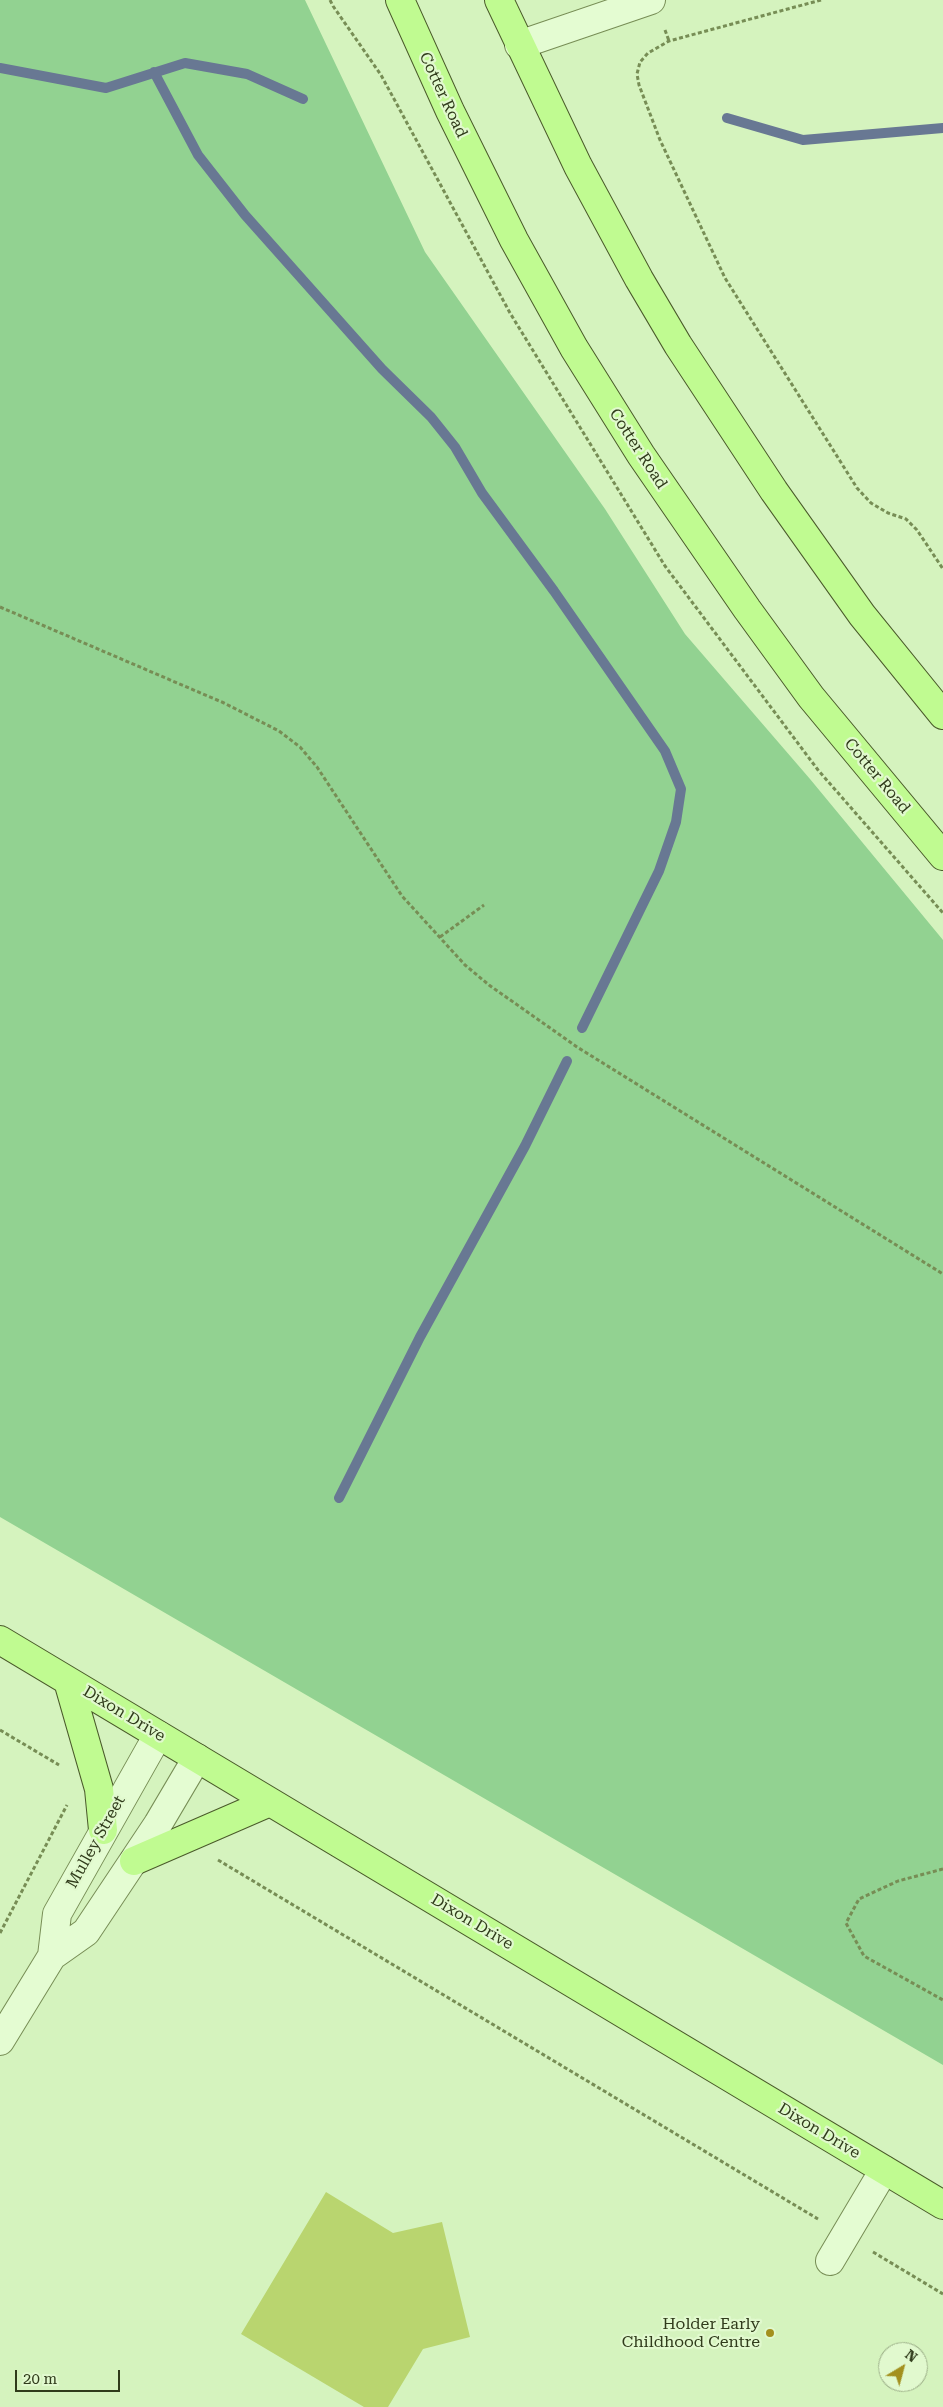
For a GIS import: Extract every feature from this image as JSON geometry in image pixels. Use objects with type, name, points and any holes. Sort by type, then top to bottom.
[{"type":"main road","name":"Cotter Road","points":[[400,0],[450,111],[514,240],[574,348],[641,455],[747,609],[811,697],[943,856]]},
{"type":"main road","points":[[499,0],[578,166],[639,279],[678,345],[774,492],[862,615],[943,715]]},
{"type":"main road","name":"Dixon Drive","points":[[0,1640],[943,2205]]},
{"type":"main road","points":[[68,1681],[99,1789],[103,1830]]},
{"type":"main road","points":[[134,1861],[270,1802]]},
{"type":"street","points":[[519,45],[651,0]]},
{"type":"street","name":"Mulley Street","points":[[52,1956],[57,1914],[158,1734]]},
{"type":"street","name":"Mulley Street","points":[[0,2041],[52,1956],[86,1932],[158,1824],[197,1758]]},
{"type":"street","points":[[830,2261],[884,2170]]},
{"type":"path","points":[[821,0],[669,41],[648,53],[640,62],[637,74],[639,85],[660,140],[725,278],[740,303],[857,488],[870,503],[888,514],[906,519],[917,530],[943,569]]},
{"type":"path","points":[[0,608],[224,703],[279,731],[300,747],[317,767],[402,896],[464,965],[526,1013],[577,1047],[943,1274]]},
{"type":"path","points":[[440,937],[484,904]]},
{"type":"path","points":[[0,1730],[99,1789]]},
{"type":"path","points":[[0,1933],[68,1804]]},
{"type":"path","points":[[183,1840],[943,2294]]},
{"type":"path","points":[[943,1869],[898,1881],[859,1899],[846,1923],[864,1956],[943,2000]]},
{"type":"green space","points":[[0,0],[305,0],[425,252],[605,509],[685,634],[810,779],[943,940],[943,2065],[0,1517]]},
{"type":"building","points":[[326,2192],[393,2233],[442,2222],[470,2337],[423,2349],[388,2407],[364,2407],[241,2334]]},
{"type":"waterway","points":[[0,68],[106,88],[185,63],[247,74],[303,99]]},
{"type":"waterway","points":[[154,72],[198,155],[245,215],[382,369],[431,417],[455,447],[482,493],[554,591],[665,751],[681,789],[676,822],[659,871],[582,1028]]},
{"type":"waterway","points":[[727,118],[803,140],[943,128]]},
{"type":"waterway","points":[[339,1498],[420,1337],[525,1146],[567,1061]]},
{"type":"place","name":"Holder Early Childhood Centre","points":[[770,2333]]}]
